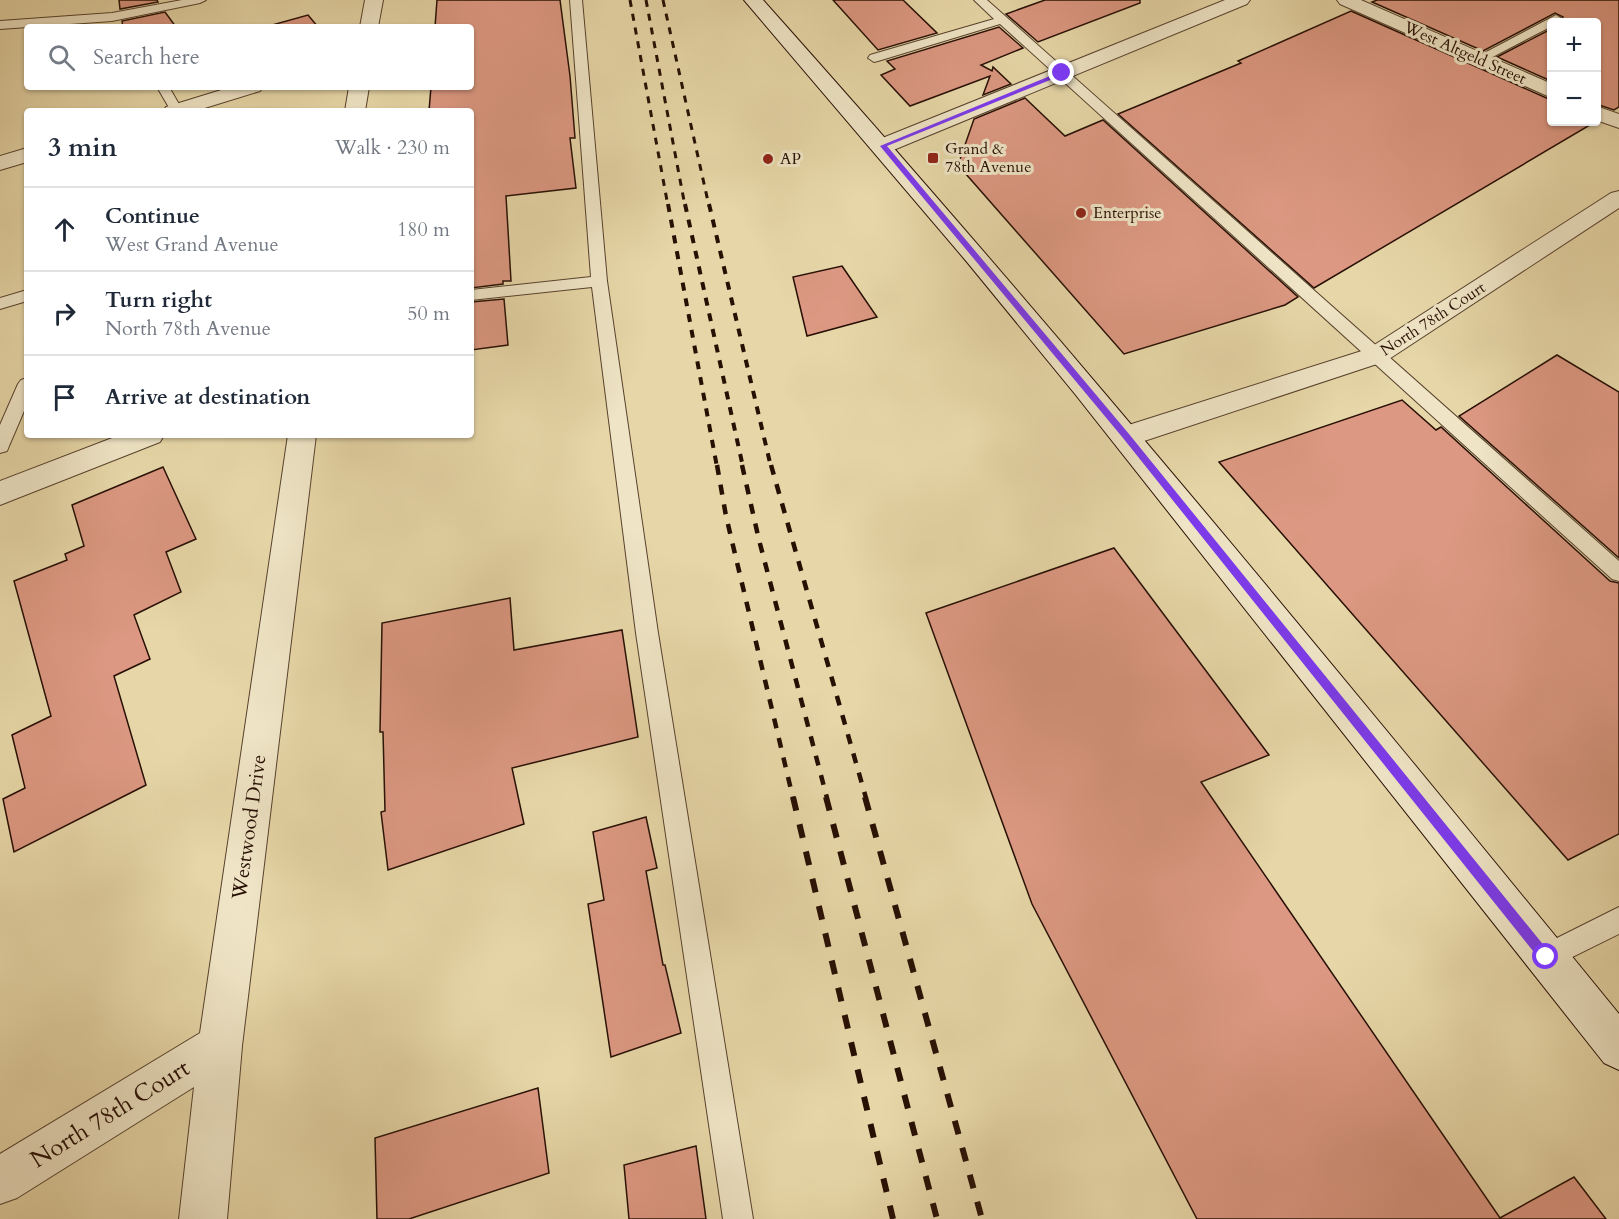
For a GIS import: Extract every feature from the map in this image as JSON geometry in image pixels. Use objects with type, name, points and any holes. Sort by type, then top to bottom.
[{"type":"street","points":[[370,24],[374,0]]},
{"type":"street","points":[[753,0],[883,146],[1126,436],[1619,1048]]},
{"type":"street","points":[[883,146],[1241,0]]},
{"type":"street","name":"West Altgeld Street","points":[[1346,0],[1547,90]]},
{"type":"street","points":[[182,108],[243,90]]},
{"type":"street","points":[[356,108],[358,90]]},
{"type":"street","points":[[1601,114],[1619,122]]},
{"type":"street","points":[[0,163],[24,156]]},
{"type":"street","name":"North 78th Court","points":[[1126,436],[1377,356],[1619,198]]},
{"type":"street","points":[[0,493],[142,438]]},
{"type":"street","name":"Westwood Drive","points":[[203,1219],[220,1046],[302,438]]},
{"type":"street","name":"North 78th Court","points":[[0,1181],[220,1046]]},
{"type":"lane","points":[[0,26],[120,15],[200,0]]},
{"type":"lane","points":[[576,0],[599,281],[647,633],[738,1219]]},
{"type":"lane","points":[[980,0],[1619,573]]},
{"type":"lane","points":[[120,15],[126,24]]},
{"type":"lane","points":[[874,58],[1002,20]]},
{"type":"lane","points":[[1479,59],[1547,24]]},
{"type":"lane","points":[[165,90],[174,108]]},
{"type":"lane","points":[[474,295],[599,281]]},
{"type":"lane","points":[[0,304],[24,296]]},
{"type":"lane","points":[[0,446],[24,391]]},
{"type":"lane","points":[[1546,957],[1619,920]]},
{"type":"building","points":[[119,0],[157,0],[158,2],[120,9]]},
{"type":"building","points":[[437,0],[560,0],[570,76],[575,138],[570,138],[576,188],[506,196],[511,281],[503,281],[503,284],[474,288],[474,108],[429,108],[431,90],[474,90],[474,24],[435,24]]},
{"type":"building","points":[[833,0],[903,0],[937,33],[878,50]]},
{"type":"building","points":[[1045,0],[1140,0],[1140,3],[1038,42],[1006,14]]},
{"type":"building","points":[[1377,0],[1619,0],[1619,107],[1614,110],[1601,106],[1601,18],[1563,18],[1555,13],[1483,51],[1372,2]]},
{"type":"building","points":[[1351,11],[1547,98],[1547,126],[1588,126],[1314,288],[1118,114],[1241,63],[1238,61]]},
{"type":"building","points":[[165,12],[174,24],[122,24],[122,21]]},
{"type":"building","points":[[308,15],[316,24],[276,24]]},
{"type":"building","points":[[999,27],[1023,48],[981,65],[992,71],[993,67],[1011,84],[983,95],[990,76],[910,106],[881,75],[895,69],[887,61]]},
{"type":"building","points":[[1547,31],[1547,79],[1497,57]]},
{"type":"building","points":[[1025,98],[1065,136],[1103,120],[1298,297],[1285,305],[1124,354],[958,165],[974,119]]},
{"type":"building","points":[[842,266],[877,317],[807,336],[793,277]]},
{"type":"building","points":[[504,299],[508,345],[474,350],[474,302]]},
{"type":"building","points":[[1557,355],[1619,392],[1619,558],[1459,416]]},
{"type":"building","points":[[1402,400],[1436,430],[1441,427],[1610,581],[1619,583],[1619,834],[1568,860],[1219,462]]},
{"type":"building","points":[[163,467],[196,539],[166,552],[181,592],[134,615],[150,659],[114,676],[146,785],[14,852],[3,799],[25,788],[12,735],[51,716],[14,581],[67,560],[65,554],[84,546],[72,505]]},
{"type":"building","points":[[1114,548],[1269,755],[1201,782],[1500,1218],[1574,1177],[1606,1219],[1197,1219],[1032,904],[926,613]]},
{"type":"building","points":[[510,598],[514,650],[622,630],[638,737],[512,768],[524,824],[388,870],[381,812],[385,811],[383,732],[380,732],[382,623]]},
{"type":"building","points":[[646,817],[657,868],[646,871],[663,965],[665,965],[681,1033],[611,1057],[588,904],[604,900],[593,832]]},
{"type":"building","points":[[538,1088],[549,1173],[409,1219],[377,1219],[375,1138]]},
{"type":"building","points":[[696,1146],[706,1219],[629,1219],[624,1165]]},
{"type":"railway","points":[[630,0],[668,206]]},
{"type":"railway","points":[[646,0],[685,206]]},
{"type":"railway","points":[[663,0],[709,206]]},
{"type":"railway","points":[[668,204],[717,467]]},
{"type":"railway","points":[[685,204],[743,467]]},
{"type":"railway","points":[[709,204],[771,467]]},
{"type":"railway","points":[[717,465],[726,516],[793,798]]},
{"type":"railway","points":[[742,465],[759,540],[827,798]]},
{"type":"railway","points":[[771,465],[866,798]]},
{"type":"railway","points":[[793,797],[893,1219]]},
{"type":"railway","points":[[826,797],[937,1219]]},
{"type":"railway","points":[[865,797],[982,1219]]},
{"type":"place","name":"Grand & 78th Avenue","points":[[933,158]]},
{"type":"place","name":"AP","points":[[768,159]]},
{"type":"place","name":"Enterprise","points":[[1081,213]]},
{"type":"route","points":[[1062,73],[883,146],[1126,436],[1546,957]]}]
